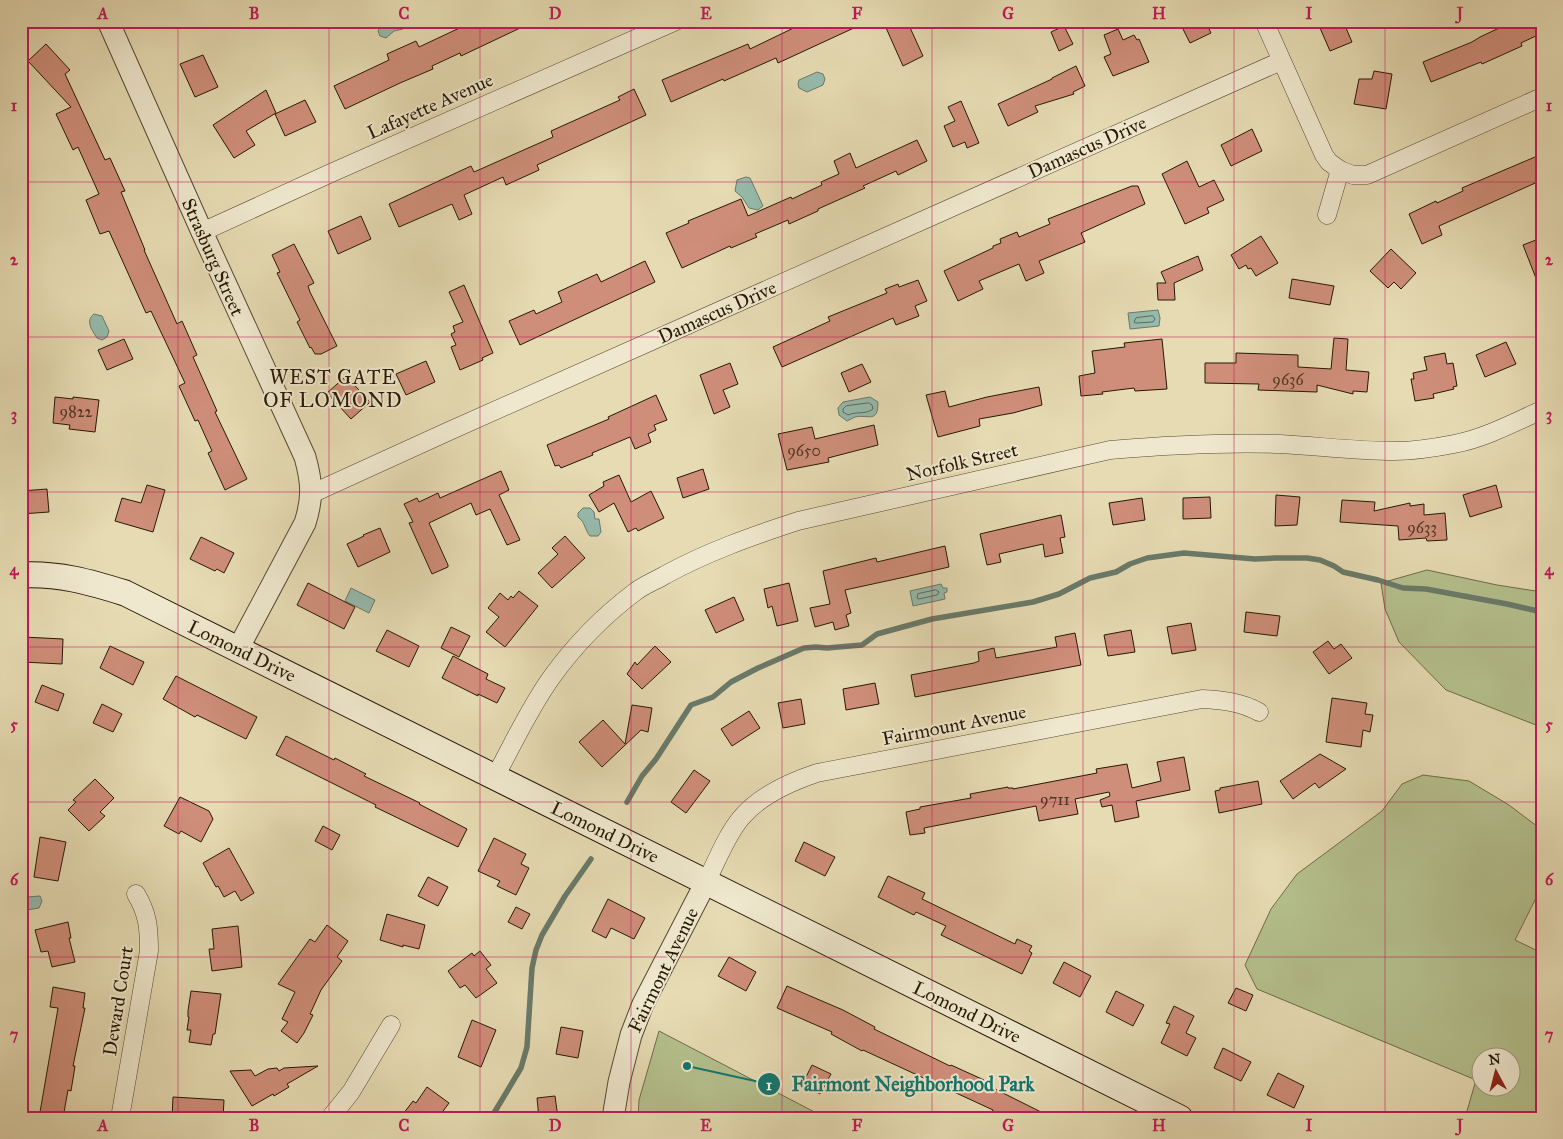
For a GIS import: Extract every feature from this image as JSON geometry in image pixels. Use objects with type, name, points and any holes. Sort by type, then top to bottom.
[{"type":"main road","name":"Lomond Drive","points":[[21,575],[37,574],[79,580],[125,593],[1180,1118]]},
{"type":"street","name":"Strasburg Street","points":[[108,21],[305,458],[310,476],[311,494]]},
{"type":"street","name":"Lafayette Avenue","points":[[202,232],[676,21]]},
{"type":"street","points":[[1264,21],[1324,155],[1340,170],[1353,175],[1367,175],[1380,170],[1542,97]]},
{"type":"street","name":"Damascus Drive","points":[[311,494],[1281,61]]},
{"type":"street","points":[[1327,215],[1340,170]]},
{"type":"street","name":"Norfolk Street","points":[[495,778],[528,713],[550,679],[576,646],[598,623],[636,591],[691,561],[748,537],[798,521],[1110,450],[1162,445],[1228,443],[1393,451],[1421,450],[1482,437],[1542,410]]},
{"type":"street","points":[[238,649],[305,523],[310,508],[311,494]]},
{"type":"street","name":"Fairmount Avenue","points":[[706,882],[734,828],[742,817],[767,795],[817,773],[1202,698],[1227,700],[1250,707],[1259,712]]},
{"type":"street","name":"Fairmont Avenue","points":[[613,1118],[619,1082],[631,1035],[642,1004],[706,882]]},
{"type":"street","name":"Deward Court","points":[[120,1118],[149,951],[147,918],[136,894]]},
{"type":"street","points":[[330,1118],[351,1092],[392,1025]]},
{"type":"green space","points":[[1427,570],[1497,585],[1542,592],[1542,729],[1446,690],[1399,642],[1385,609],[1381,583]]},
{"type":"green space","points":[[1423,775],[1469,781],[1509,805],[1542,830],[1542,898],[1537,896],[1515,940],[1542,953],[1542,1118],[1465,1118],[1471,1096],[1520,1096],[1520,1046],[1470,1046],[1470,1078],[1257,989],[1245,965],[1271,909],[1297,874],[1382,811],[1402,784]]},
{"type":"green space","points":[[659,1031],[826,1118],[638,1118],[639,1100]]},
{"type":"water","points":[[389,21],[403,21],[405,26],[403,29],[394,31],[386,38],[380,36],[378,31],[381,25]]},
{"type":"water","points":[[817,72],[823,74],[825,79],[823,85],[807,92],[799,88],[799,80]]},
{"type":"water","points":[[746,177],[750,178],[763,206],[758,210],[749,208],[742,197],[735,191],[737,180]]},
{"type":"water","points":[[1158,310],[1159,326],[1130,329],[1128,313]]},
{"type":"water","points":[[94,314],[102,316],[109,331],[107,337],[102,340],[97,338],[90,326],[91,317]]},
{"type":"water","points":[[870,397],[878,402],[878,409],[874,416],[860,416],[847,421],[839,415],[838,408],[843,402]]},
{"type":"water","points":[[583,508],[590,508],[594,512],[595,519],[599,519],[601,532],[598,536],[590,536],[578,517],[578,513]]},
{"type":"water","points":[[941,584],[943,588],[947,588],[947,592],[944,593],[945,599],[913,606],[910,591]]},
{"type":"water","points":[[351,588],[375,600],[369,613],[345,601]]},
{"type":"water","points":[[25,894],[27,897],[40,896],[42,901],[39,908],[21,911],[21,895]]},
{"type":"building","points":[[484,21],[535,21],[461,56],[460,53],[432,66],[433,69],[345,109],[334,86],[389,60],[387,54],[416,41],[419,47],[468,24],[470,28]]},
{"type":"building","points":[[808,21],[869,21],[778,63],[776,58],[671,102],[662,80],[748,44],[750,49]]},
{"type":"building","points":[[883,21],[907,21],[923,56],[903,66]]},
{"type":"building","points":[[1179,21],[1205,21],[1211,33],[1190,43]]},
{"type":"building","points":[[1317,21],[1343,21],[1352,42],[1330,51]]},
{"type":"building","points":[[1514,21],[1542,21],[1542,33],[1521,43],[1522,46],[1482,64],[1481,62],[1431,82],[1423,62],[1472,42]]},
{"type":"building","points":[[1064,26],[1073,44],[1059,51],[1051,32]]},
{"type":"building","points":[[1118,29],[1123,40],[1134,35],[1137,40],[1139,39],[1149,62],[1113,76],[1104,57],[1111,54],[1104,35]]},
{"type":"building","points":[[46,44],[70,70],[65,74],[105,160],[110,158],[125,191],[121,192],[144,250],[177,324],[182,321],[197,355],[193,357],[217,411],[215,412],[247,479],[225,490],[208,453],[212,451],[198,420],[195,421],[179,386],[185,383],[151,311],[146,313],[109,231],[100,234],[86,200],[99,194],[78,147],[73,150],[56,114],[71,107],[28,61]]},
{"type":"building","points":[[203,55],[218,87],[195,97],[180,64]]},
{"type":"building","points":[[1076,66],[1085,86],[1073,92],[1074,94],[1035,106],[1038,112],[1008,126],[998,104]]},
{"type":"building","points":[[1374,71],[1392,74],[1386,109],[1354,104],[1359,79],[1372,79]]},
{"type":"building","points":[[634,89],[646,115],[537,165],[539,170],[506,185],[503,177],[464,195],[472,214],[459,220],[452,204],[399,227],[389,204],[471,166],[474,172],[553,137],[551,131],[620,100],[618,97]]},
{"type":"building","points":[[266,90],[276,113],[246,131],[255,145],[234,158],[213,125]]},
{"type":"building","points":[[305,100],[316,122],[285,136],[275,114]]},
{"type":"building","points":[[961,101],[979,143],[967,148],[965,142],[953,147],[944,126],[955,121],[948,107]]},
{"type":"building","points":[[1252,129],[1262,151],[1231,166],[1221,145]]},
{"type":"building","points":[[917,140],[927,161],[898,175],[896,171],[863,186],[865,188],[818,209],[818,211],[789,224],[788,220],[755,234],[757,237],[731,248],[730,246],[682,268],[666,233],[689,223],[688,221],[741,199],[748,216],[822,185],[821,182],[839,174],[834,161],[850,153],[856,168]]},
{"type":"building","points":[[1542,154],[1542,180],[1439,226],[1442,235],[1422,244],[1409,214],[1463,191],[1462,188]]},
{"type":"building","points":[[1187,161],[1199,187],[1214,180],[1224,200],[1207,208],[1209,213],[1185,224],[1162,174]]},
{"type":"building","points":[[1132,186],[1138,186],[1145,204],[1081,233],[1085,242],[1039,261],[1044,273],[1026,281],[1019,264],[979,281],[983,289],[958,301],[944,271],[993,248],[993,246],[1001,243],[1000,239],[1017,232],[1019,237],[1050,224],[1048,219]]},
{"type":"building","points":[[361,216],[371,239],[338,254],[328,231]]},
{"type":"building","points":[[1261,236],[1278,263],[1256,276],[1251,268],[1248,269],[1246,265],[1239,269],[1231,255]]},
{"type":"building","points":[[1536,240],[1542,255],[1541,291],[1523,245]]},
{"type":"building","points":[[294,244],[314,283],[308,286],[310,292],[337,346],[321,354],[315,354],[310,348],[297,322],[300,320],[277,273],[280,272],[272,255]]},
{"type":"building","points":[[1391,249],[1416,273],[1401,289],[1394,282],[1388,288],[1370,271]]},
{"type":"building","points":[[1198,256],[1203,270],[1174,283],[1175,300],[1158,300],[1157,283],[1166,283],[1161,272]]},
{"type":"building","points":[[645,261],[655,282],[520,345],[509,321],[534,310],[536,314],[562,302],[558,292],[597,274],[601,282]]},
{"type":"building","points":[[1292,279],[1334,286],[1330,305],[1289,298]]},
{"type":"building","points":[[918,280],[927,301],[915,306],[919,316],[896,325],[893,318],[782,367],[773,347],[830,321],[828,317],[887,293],[885,289],[898,284],[899,287]]},
{"type":"building","points":[[464,285],[493,353],[482,358],[483,360],[460,370],[451,347],[456,345],[451,334],[455,332],[453,326],[463,322],[449,292]]},
{"type":"building","points":[[1334,338],[1348,339],[1346,370],[1369,372],[1367,392],[1353,391],[1353,394],[1317,385],[1317,392],[1258,390],[1259,384],[1205,383],[1205,363],[1236,363],[1236,353],[1298,355],[1298,367],[1331,369]]},
{"type":"building","points":[[124,339],[133,359],[107,370],[98,350]]},
{"type":"building","points":[[1162,339],[1167,389],[1135,391],[1134,388],[1081,396],[1079,376],[1095,373],[1092,351],[1125,347],[1124,343]]},
{"type":"building","points":[[1506,342],[1516,364],[1485,377],[1476,355]]},
{"type":"building","points":[[1445,353],[1447,364],[1453,363],[1457,386],[1453,387],[1454,389],[1433,394],[1434,398],[1415,401],[1411,379],[1414,379],[1413,373],[1427,370],[1424,357]]},
{"type":"building","points":[[426,361],[435,382],[406,395],[396,374]]},
{"type":"building","points":[[730,363],[738,384],[723,390],[730,407],[714,414],[700,375]]},
{"type":"building","points":[[862,364],[871,382],[849,392],[841,373]]},
{"type":"building","points":[[346,376],[370,402],[351,419],[327,393]]},
{"type":"building","points":[[1039,387],[1042,405],[1013,413],[979,419],[980,426],[938,437],[926,395],[945,391],[949,407],[987,397]]},
{"type":"building","points":[[656,395],[667,420],[654,425],[656,430],[648,434],[651,442],[635,449],[630,437],[561,468],[559,465],[555,466],[547,445],[609,419],[608,417]]},
{"type":"building","points":[[55,397],[99,400],[95,432],[69,429],[70,425],[53,423]]},
{"type":"building","points":[[874,425],[878,445],[828,458],[829,462],[787,470],[778,434],[812,427],[815,439]]},
{"type":"building","points":[[703,469],[709,489],[683,498],[677,478]]},
{"type":"building","points":[[501,471],[509,490],[499,495],[520,540],[507,545],[490,509],[476,515],[471,503],[429,523],[448,565],[448,567],[432,574],[409,523],[413,522],[404,504],[417,498],[419,502],[438,493],[440,498]]},
{"type":"building","points":[[619,475],[631,502],[651,491],[664,518],[638,531],[636,528],[628,532],[614,503],[599,512],[589,495],[604,486],[603,482]]},
{"type":"building","points":[[147,485],[165,490],[153,532],[115,521],[122,498],[141,503]]},
{"type":"building","points":[[1496,485],[1502,507],[1470,517],[1463,495]]},
{"type":"building","points":[[47,489],[49,512],[21,514],[21,491]]},
{"type":"building","points":[[1276,495],[1300,497],[1297,525],[1275,526]]},
{"type":"building","points":[[1210,497],[1211,518],[1183,519],[1183,498]]},
{"type":"building","points":[[1142,498],[1145,520],[1113,525],[1109,503]]},
{"type":"building","points":[[1342,500],[1375,502],[1374,511],[1410,503],[1410,506],[1424,504],[1424,515],[1445,513],[1447,540],[1427,541],[1426,538],[1399,540],[1398,526],[1340,522]]},
{"type":"building","points":[[1061,515],[1065,537],[1060,538],[1063,553],[1045,557],[1043,544],[999,554],[1001,562],[987,565],[980,534]]},
{"type":"building","points":[[380,528],[390,552],[358,567],[347,544]]},
{"type":"building","points":[[565,536],[585,558],[552,588],[538,573],[558,554],[552,548]]},
{"type":"building","points":[[201,537],[234,553],[224,573],[217,569],[215,571],[190,559]]},
{"type":"building","points":[[945,546],[949,567],[845,590],[851,613],[846,615],[849,626],[835,630],[833,622],[815,627],[810,608],[830,604],[823,571],[876,558],[877,562]]},
{"type":"building","points":[[308,583],[355,607],[344,629],[297,605]]},
{"type":"building","points":[[789,583],[798,621],[777,626],[772,606],[768,608],[764,589]]},
{"type":"building","points":[[519,591],[538,606],[505,647],[486,632],[499,617],[488,608],[500,593],[508,600],[511,596],[513,598]]},
{"type":"building","points":[[734,597],[744,620],[716,633],[705,610]]},
{"type":"building","points":[[1246,612],[1280,616],[1277,636],[1244,632]]},
{"type":"building","points":[[1191,623],[1196,650],[1172,654],[1167,627]]},
{"type":"building","points":[[451,627],[470,636],[459,657],[441,648]]},
{"type":"building","points":[[387,630],[419,646],[409,667],[376,651]]},
{"type":"building","points":[[1131,630],[1135,652],[1108,656],[1104,635]]},
{"type":"building","points":[[1075,633],[1081,665],[915,697],[911,675],[974,663],[979,661],[978,652],[994,648],[996,658],[1057,647],[1055,637]]},
{"type":"building","points":[[23,637],[63,639],[62,664],[22,662]]},
{"type":"building","points":[[1328,641],[1334,649],[1341,644],[1352,658],[1329,674],[1313,652]]},
{"type":"building","points":[[110,646],[144,662],[133,685],[100,668]]},
{"type":"building","points":[[655,646],[671,662],[642,689],[627,674],[635,662],[637,665]]},
{"type":"building","points":[[453,656],[488,674],[486,679],[505,688],[497,703],[442,678]]},
{"type":"building","points":[[176,676],[257,717],[246,739],[197,715],[195,717],[163,699]]},
{"type":"building","points":[[875,683],[879,704],[846,710],[843,689]]},
{"type":"building","points":[[42,685],[64,694],[58,711],[35,702]]},
{"type":"building","points":[[1332,698],[1367,703],[1365,714],[1373,715],[1370,732],[1363,730],[1361,747],[1326,742]]},
{"type":"building","points":[[801,699],[805,724],[783,728],[778,703]]},
{"type":"building","points":[[102,704],[122,714],[113,732],[93,723]]},
{"type":"building","points":[[632,705],[652,708],[648,732],[641,730],[602,767],[579,742],[603,720],[625,744]]},
{"type":"building","points":[[749,711],[760,728],[732,746],[721,729]]},
{"type":"building","points":[[286,736],[334,760],[335,758],[366,774],[364,776],[420,803],[467,829],[458,847],[375,807],[376,805],[276,755]]},
{"type":"building","points":[[1320,754],[1346,769],[1319,788],[1315,783],[1293,799],[1280,781]]},
{"type":"building","points":[[1184,757],[1190,790],[1136,801],[1139,817],[1115,822],[1112,805],[1102,807],[1100,800],[1110,796],[1109,792],[1075,799],[1078,814],[1039,821],[1036,806],[924,828],[925,833],[910,835],[906,812],[920,809],[920,807],[971,798],[970,794],[1008,787],[1013,789],[1097,773],[1096,769],[1127,764],[1132,788],[1161,781],[1157,762]]},
{"type":"building","points":[[694,770],[710,781],[686,813],[671,802]]},
{"type":"building","points":[[95,779],[114,798],[100,812],[105,816],[89,831],[68,810],[76,802],[73,800]]},
{"type":"building","points":[[1258,781],[1262,804],[1219,813],[1215,791],[1220,790],[1220,788]]},
{"type":"building","points":[[180,797],[209,811],[213,819],[201,842],[181,831],[179,834],[164,826]]},
{"type":"building","points":[[323,826],[340,835],[332,850],[315,841]]},
{"type":"building","points":[[40,837],[66,842],[58,881],[34,877]]},
{"type":"building","points":[[494,838],[526,854],[521,864],[529,868],[516,895],[497,886],[500,881],[478,871]]},
{"type":"building","points":[[804,842],[835,857],[825,876],[795,861]]},
{"type":"building","points":[[229,848],[254,893],[241,901],[235,891],[224,897],[218,886],[216,887],[203,863]]},
{"type":"building","points":[[888,876],[925,893],[922,899],[1015,944],[1017,939],[1032,946],[1029,951],[1032,953],[1022,974],[941,935],[946,926],[916,912],[914,915],[878,897]]},
{"type":"building","points":[[428,877],[448,887],[438,906],[418,896]]},
{"type":"building","points":[[608,899],[645,918],[634,939],[611,928],[606,938],[592,931]]},
{"type":"building","points":[[516,907],[530,914],[522,929],[508,922]]},
{"type":"building","points":[[387,914],[425,925],[419,949],[403,945],[403,947],[380,940]]},
{"type":"building","points":[[68,922],[71,938],[69,938],[75,962],[52,967],[48,951],[41,952],[35,930]]},
{"type":"building","points":[[327,925],[348,941],[337,957],[342,961],[321,990],[310,1014],[313,1015],[297,1043],[281,1031],[288,1022],[282,1019],[295,992],[278,984],[310,939],[315,942]]},
{"type":"building","points":[[238,926],[242,967],[212,971],[209,949],[214,949],[212,929]]},
{"type":"building","points":[[480,951],[491,965],[486,969],[497,983],[476,998],[465,985],[460,988],[448,971],[472,953],[474,956]]},
{"type":"building","points":[[729,957],[756,972],[746,991],[718,976]]},
{"type":"building","points":[[1064,962],[1091,976],[1080,997],[1053,983]]},
{"type":"building","points":[[787,986],[843,1010],[875,1027],[874,1029],[950,1066],[984,1080],[983,1083],[1053,1118],[1001,1118],[992,1113],[993,1110],[862,1051],[831,1034],[832,1032],[777,1008]]},
{"type":"building","points":[[53,987],[85,993],[83,1008],[85,1008],[73,1066],[75,1066],[71,1091],[68,1090],[63,1118],[39,1118],[58,1008],[50,1007]]},
{"type":"building","points":[[1236,988],[1253,995],[1246,1011],[1228,1003]]},
{"type":"building","points":[[191,991],[221,994],[215,1034],[213,1034],[211,1045],[189,1042],[191,1030],[187,1030]]},
{"type":"building","points":[[1116,991],[1144,1005],[1133,1026],[1106,1012]]},
{"type":"building","points":[[1174,1006],[1194,1016],[1186,1033],[1196,1038],[1187,1056],[1161,1043],[1170,1024],[1166,1023]]},
{"type":"building","points":[[472,1020],[496,1030],[481,1067],[458,1057]]},
{"type":"building","points":[[561,1027],[583,1031],[578,1058],[556,1054]]},
{"type":"building","points":[[1223,1048],[1251,1062],[1241,1081],[1214,1068]]},
{"type":"building","points":[[812,1065],[831,1074],[820,1094],[802,1085]]},
{"type":"building","points":[[318,1066],[287,1084],[289,1087],[252,1106],[230,1071],[251,1070],[255,1076],[268,1069],[277,1068],[279,1071],[284,1068]]},
{"type":"building","points":[[1278,1073],[1304,1086],[1294,1108],[1267,1095]]},
{"type":"building","points":[[427,1087],[449,1103],[438,1118],[400,1118],[413,1101],[416,1103]]},
{"type":"building","points":[[555,1096],[558,1118],[539,1118],[537,1098]]},
{"type":"building","points":[[173,1097],[224,1100],[223,1118],[172,1118]]},
{"type":"waterway","points":[[627,802],[642,776],[656,759],[691,705],[713,697],[731,682],[758,668],[804,648],[862,645],[877,634],[932,619],[1033,602],[1059,594],[1090,578],[1116,572],[1130,564],[1147,558],[1184,553],[1255,559],[1307,558],[1320,560],[1343,572],[1403,588],[1426,589],[1542,612]]},
{"type":"waterway","points":[[491,1118],[521,1068],[527,1047],[532,968],[536,950],[542,935],[565,896],[591,859]]},
{"type":"place","name":"Fairmont Neighborhood Park","points":[[687,1066]]},
{"type":"district","name":"WEST GATE OF LOMOND","points":[[333,388]]}]
